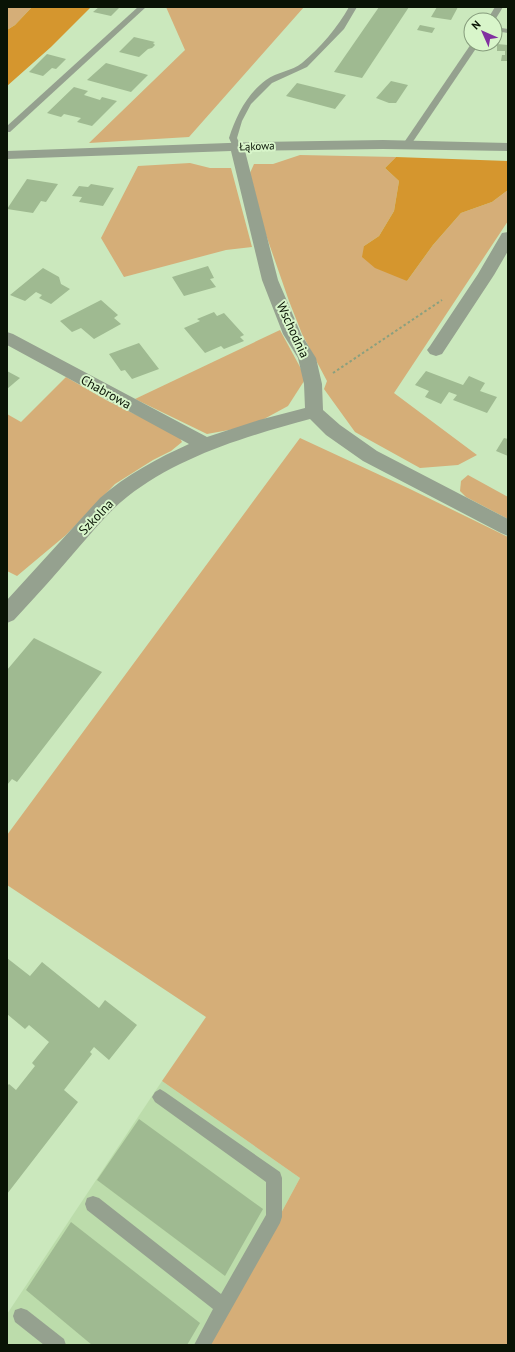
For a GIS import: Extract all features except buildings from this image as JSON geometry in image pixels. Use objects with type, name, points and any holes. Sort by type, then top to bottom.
[{"type":"street","name":"Łąkowa","points":[[7,155],[305,144],[407,144],[508,147]]},
{"type":"street","name":"Wschodnia","points":[[237,147],[270,280],[292,334],[308,358],[314,412]]},
{"type":"street","points":[[436,350],[486,276],[508,237]]},
{"type":"street","name":"Chabrowa","points":[[7,338],[206,446]]},
{"type":"street","points":[[314,412],[333,430],[370,456],[508,528]]},
{"type":"street","name":"Szkolna","points":[[7,614],[99,512],[127,486],[162,466],[206,446],[280,420],[314,412]]},
{"type":"lane","points":[[7,130],[142,7]]},
{"type":"lane","points":[[237,147],[233,138],[238,121],[248,103],[269,81],[304,65],[341,27],[353,7]]},
{"type":"lane","points":[[407,144],[470,52]]},
{"type":"lane","points":[[160,1097],[274,1178],[274,1217],[202,1345]]},
{"type":"lane","points":[[93,1204],[224,1307]]},
{"type":"lane","points":[[21,1316],[58,1345]]},
{"type":"path","points":[[311,378],[332,373],[447,297]]},
{"type":"shaded area","points":[[7,7],[32,7],[15,25],[7,30]]},
{"type":"shaded area","points":[[32,7],[91,7],[51,47],[7,86],[7,30],[15,25]]},
{"type":"shaded area","points":[[166,7],[304,7],[189,137],[89,143],[185,50]]},
{"type":"shaded area","points":[[300,155],[396,157],[385,168],[399,181],[394,211],[379,236],[364,246],[407,281],[433,245],[461,213],[492,202],[508,190],[508,221],[394,393],[477,455],[458,465],[420,468],[355,432],[324,389],[327,381],[302,334],[289,301],[265,232],[250,173],[254,164],[273,164]]},
{"type":"shaded area","points":[[396,157],[508,161],[508,190],[492,202],[461,213],[433,245],[407,281],[375,268],[362,257],[364,246],[379,236],[394,211],[399,181],[385,168]]},
{"type":"shaded area","points":[[190,163],[210,168],[231,168],[252,247],[226,250],[124,277],[101,238],[138,166]]},
{"type":"shaded area","points":[[280,330],[306,378],[288,406],[251,426],[207,434],[135,399]]},
{"type":"shaded area","points":[[66,377],[106,400],[179,436],[182,442],[171,451],[153,460],[115,484],[66,535],[17,576],[7,571],[7,414],[21,422]]},
{"type":"shaded area","points":[[300,438],[410,489],[508,537],[508,1345],[210,1345],[300,1178],[162,1081],[206,1017],[7,885],[7,835]]},
{"type":"shaded area","points":[[468,475],[508,497],[508,519],[466,497],[460,491],[461,481]]},
{"type":"shaded area","points":[[162,1081],[300,1178],[210,1345],[7,1345],[7,1314]]}]
